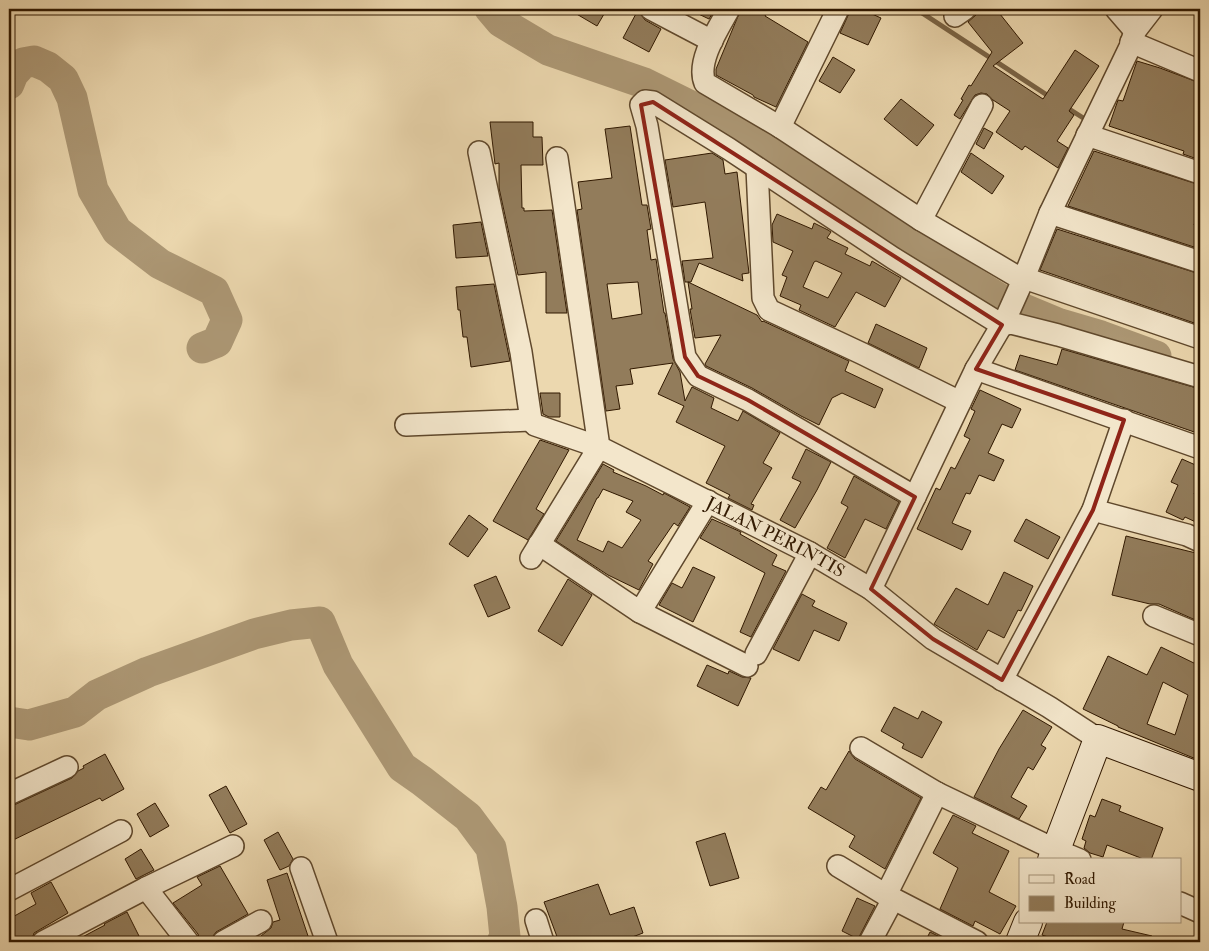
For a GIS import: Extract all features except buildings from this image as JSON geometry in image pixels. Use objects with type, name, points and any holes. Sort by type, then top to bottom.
[{"type":"street","points":[[651,9],[712,41]]},
{"type":"street","points":[[729,9],[712,41],[703,66],[701,75],[705,84],[780,126],[921,220],[1023,280],[1200,338]]},
{"type":"street","points":[[780,126],[838,9]]},
{"type":"street","points":[[1116,9],[1133,37],[1200,72]]},
{"type":"street","points":[[871,589],[976,369],[1004,321],[1023,280],[1050,212],[1133,37],[1152,9]]},
{"type":"street","points":[[915,497],[748,400],[698,376],[685,356],[647,126],[641,105],[644,101],[652,102],[894,258],[1004,321],[1200,377]]},
{"type":"street","points":[[921,220],[982,105]]},
{"type":"street","points":[[1087,135],[1200,173]]},
{"type":"street","points":[[406,425],[531,420],[520,352],[479,152]]},
{"type":"street","points":[[557,158],[599,447],[535,551],[640,612],[751,660],[810,553]]},
{"type":"street","points":[[757,168],[763,298],[769,310],[960,402]]},
{"type":"street","points":[[1050,212],[1200,262]]},
{"type":"street","points":[[976,369],[1200,448]]},
{"type":"street","name":"JALAN PERINTIS","points":[[531,420],[535,425],[599,447],[708,500],[810,553],[871,589],[933,639],[1049,707],[1098,739],[1200,777]]},
{"type":"street","points":[[1002,680],[1093,510],[1124,420]]},
{"type":"street","points":[[640,612],[708,500]]},
{"type":"street","points":[[1093,510],[1186,535],[1200,541]]},
{"type":"street","points":[[1154,616],[1200,635]]},
{"type":"street","points":[[861,748],[937,793],[1063,857],[1098,739]]},
{"type":"street","points":[[9,794],[67,767]]},
{"type":"street","points":[[870,942],[937,793]]},
{"type":"street","points":[[9,890],[121,831]]},
{"type":"street","points":[[43,942],[146,888],[233,846]]},
{"type":"street","points":[[838,866],[889,897],[977,942]]},
{"type":"street","points":[[300,868],[327,942]]},
{"type":"street","points":[[146,888],[188,942]]},
{"type":"street","points":[[1182,904],[1200,912]]},
{"type":"street","points":[[536,920],[543,942]]},
{"type":"street","points":[[223,942],[261,921]]},
{"type":"street","points":[[1020,942],[1027,924]]},
{"type":"highlighted area","points":[[653,102],[1002,325],[976,369],[1124,420],[1093,510],[1002,680],[933,639],[871,589],[915,497],[748,400],[698,376],[685,357],[641,105]]},
{"type":"waterway","points":[[490,9],[501,22],[548,50],[644,83],[729,125],[922,251],[1000,299],[1060,324],[1101,336],[1156,356]]},
{"type":"waterway","points":[[916,9],[1050,97]]},
{"type":"waterway","points":[[9,84],[13,74],[23,63],[34,61],[48,67],[63,79],[72,98],[93,190],[117,231],[160,264],[214,291],[227,320],[217,342],[202,348]]},
{"type":"waterway","points":[[1066,107],[1088,121]]},
{"type":"waterway","points":[[9,722],[29,725],[75,712],[97,695],[148,672],[254,634],[291,625],[320,622],[338,665],[402,767],[468,817],[491,848],[502,907],[505,937],[502,942]]}]
